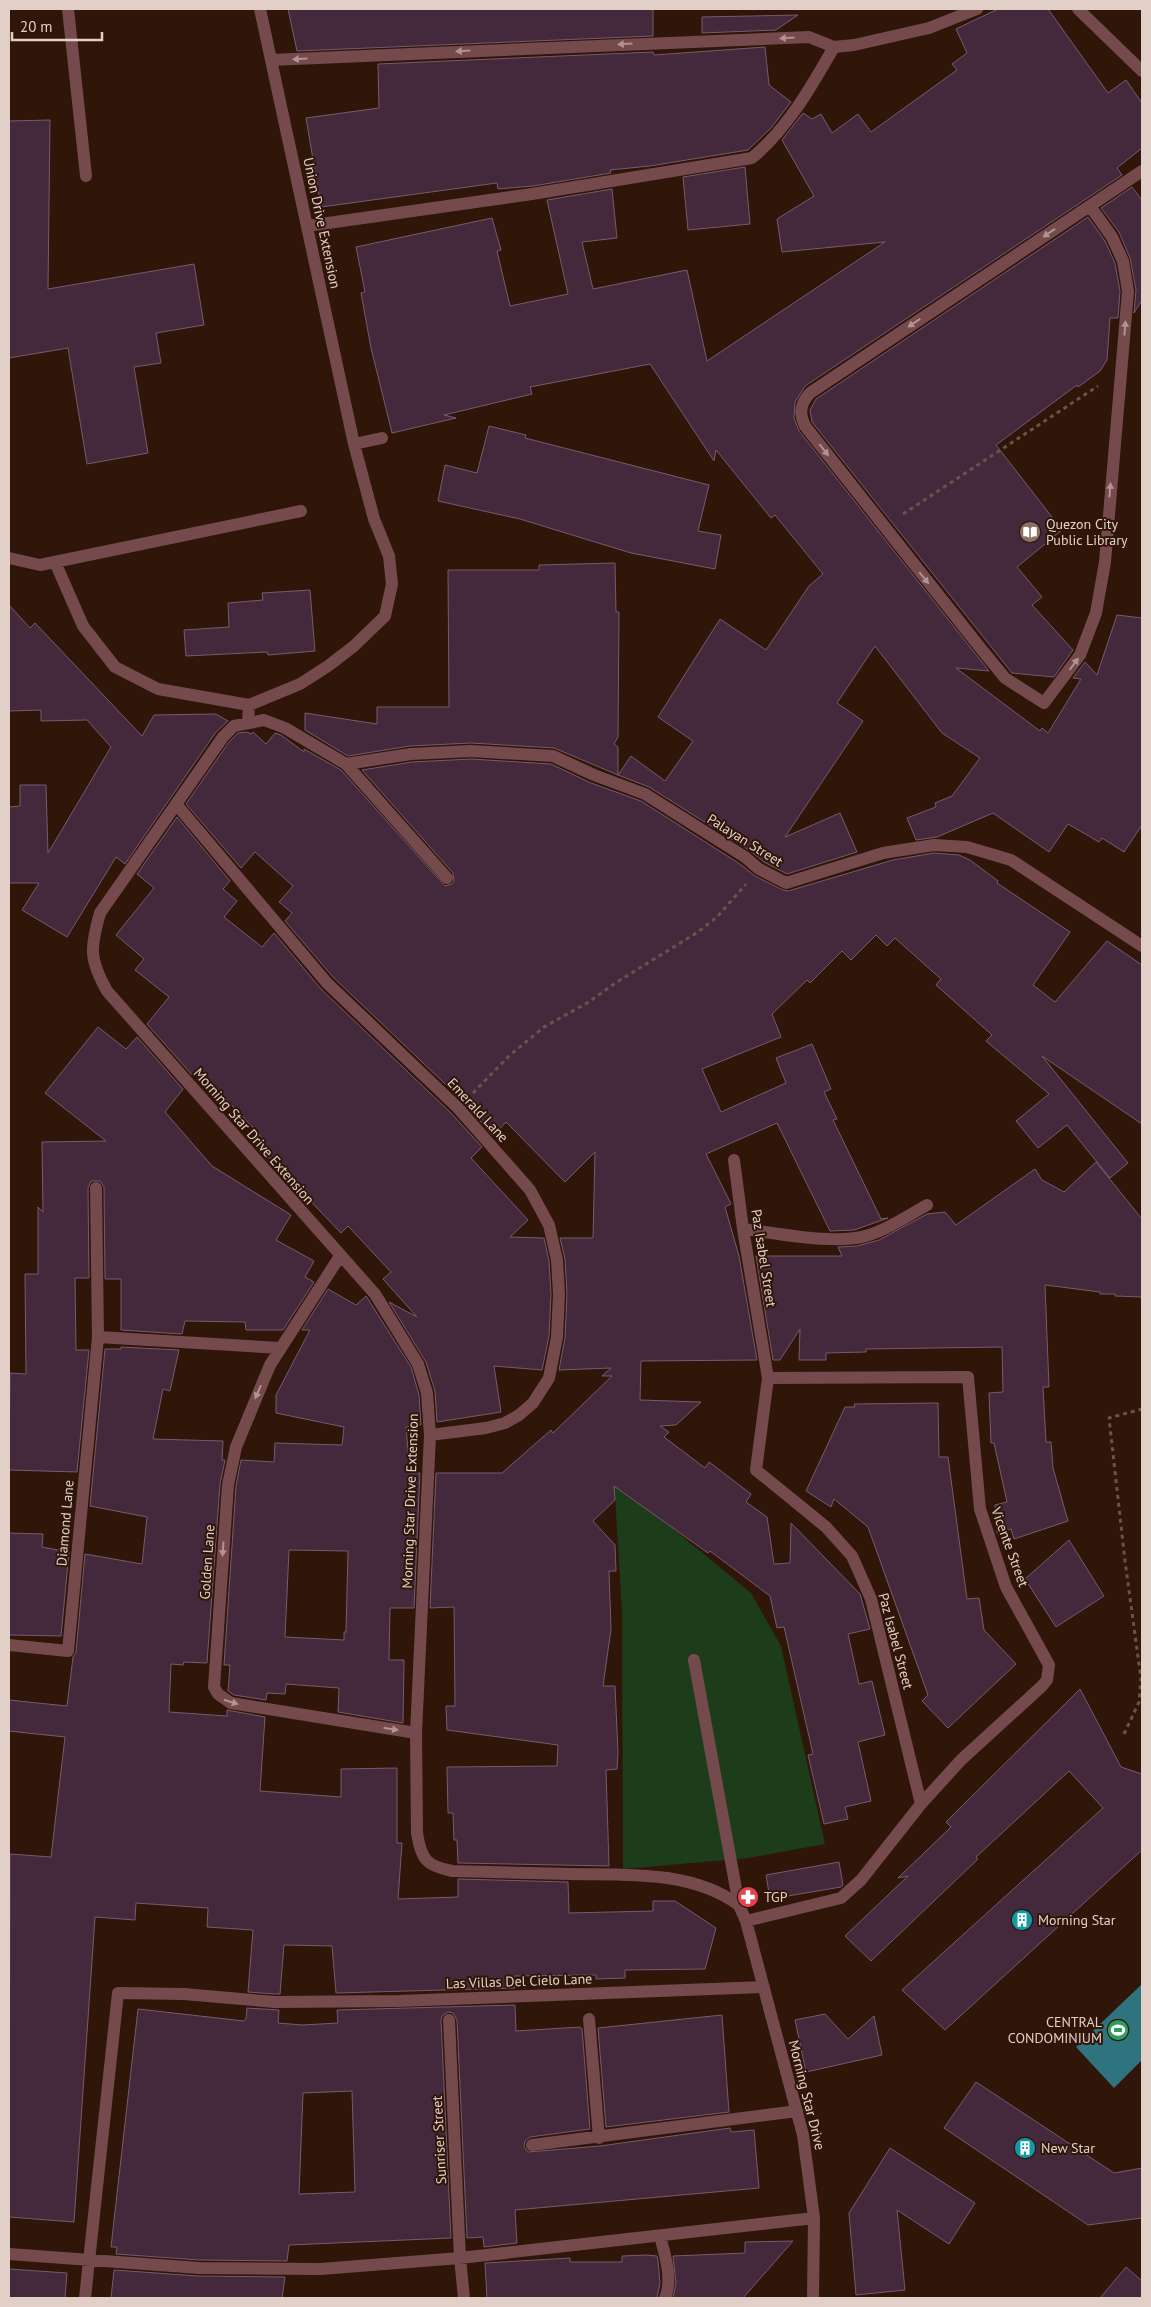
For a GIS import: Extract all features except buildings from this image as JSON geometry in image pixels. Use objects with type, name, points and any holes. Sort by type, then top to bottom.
[{"type":"street","points":[[68,9],[86,176]]},
{"type":"street","name":"Union Drive Extension","points":[[249,705],[300,684],[354,646],[385,616],[392,584],[389,556],[374,519],[354,444],[260,9]]},
{"type":"street","points":[[271,60],[809,37],[834,47],[929,28],[977,9]]},
{"type":"street","points":[[1078,9],[1142,70]]},
{"type":"street","points":[[307,226],[532,194],[752,158],[769,143],[794,112],[834,47]]},
{"type":"street","points":[[1090,206],[1112,237],[1123,261],[1128,292],[1105,562],[1096,613],[1080,655],[1044,703],[1005,678],[883,527],[805,426],[801,418],[800,408],[810,393],[1142,171]]},
{"type":"street","points":[[354,444],[382,438]]},
{"type":"street","points":[[9,558],[40,565],[301,511]]},
{"type":"street","points":[[55,562],[83,626],[116,667],[158,689],[249,705],[248,722],[264,720],[285,728],[346,764],[447,878]]},
{"type":"street","name":"Morning Star Drive Extension","points":[[248,722],[234,726],[223,737],[100,913],[92,941],[94,969],[107,991],[340,1256],[376,1294],[418,1364],[427,1393],[430,1435],[416,1733],[417,1833],[419,1848],[426,1861],[437,1868],[452,1871],[634,1875],[668,1878],[724,1894],[739,1905]]},
{"type":"street","name":"Palayan Street","points":[[346,764],[411,754],[471,751],[554,756],[645,794],[745,857],[759,869],[786,883],[883,853],[934,845],[967,847],[1011,860],[1142,946]]},
{"type":"street","name":"Emerald Lane","points":[[176,804],[327,983],[458,1108],[530,1190],[549,1225],[557,1260],[557,1337],[549,1378],[533,1403],[519,1416],[505,1424],[430,1435]]},
{"type":"street","name":"Paz Isabel Street","points":[[734,1160],[743,1229],[768,1378],[756,1470],[826,1527],[852,1556],[871,1599],[921,1804]]},
{"type":"street","name":"Diamond Lane","points":[[9,1645],[68,1651],[98,1337],[96,1188]]},
{"type":"street","points":[[743,1229],[797,1236],[850,1239],[871,1235],[927,1205]]},
{"type":"street","name":"Golden Lane","points":[[340,1256],[270,1365],[236,1447],[228,1485],[214,1687],[218,1694],[231,1703],[416,1733]]},
{"type":"street","points":[[98,1337],[280,1348]]},
{"type":"street","name":"Vicente Street","points":[[768,1378],[968,1377],[980,1509],[1006,1587],[1046,1658],[1049,1673],[1042,1686],[961,1760],[921,1804]]},
{"type":"street","name":"Morning Star Drive","points":[[694,1660],[739,1905],[746,1921],[797,2111],[809,2174],[814,2218],[813,2298]]},
{"type":"street","points":[[746,1921],[841,1898],[861,1880],[921,1804]]},
{"type":"street","name":"Las Villas Del Cielo Lane","points":[[88,2262],[118,1993],[184,1994],[275,2002],[409,2000],[764,1987]]},
{"type":"street","points":[[589,2019],[599,2138]]},
{"type":"street","name":"Sunriser Street","points":[[449,2020],[460,2258],[464,2298]]},
{"type":"street","points":[[532,2145],[599,2138],[797,2111]]},
{"type":"street","points":[[9,2254],[88,2262],[248,2269],[321,2269],[460,2258],[814,2218]]},
{"type":"street","points":[[660,2236],[667,2265],[667,2293],[665,2298]]},
{"type":"street","points":[[85,2298],[88,2262]]},
{"type":"path","points":[[883,527],[1121,371]]},
{"type":"path","points":[[458,1108],[509,1056],[544,1027],[587,1004],[617,982],[698,932],[717,917],[759,869]]},
{"type":"path","points":[[1124,1734],[1139,1702],[1141,1679],[1125,1562],[1109,1418],[1142,1409]]},
{"type":"green space","points":[[614,1480],[751,1593],[781,1646],[825,1844],[749,1858],[623,1869],[622,1612]]},
{"type":"water","name":"CENTRAL CONDOMINIUM","points":[[1142,1984],[1142,2060],[1114,2088],[1076,2047]]},
{"type":"place","name":"Quezon City Public Library","points":[[1030,532]]},
{"type":"place","name":"TGP","points":[[748,1897]]},
{"type":"place","name":"Morning Star","points":[[1022,1920]]},
{"type":"place","name":"CENTRAL CONDOMINIUM","points":[[1118,2030]]},
{"type":"place","name":"New Star","points":[[1025,2148]]}]
